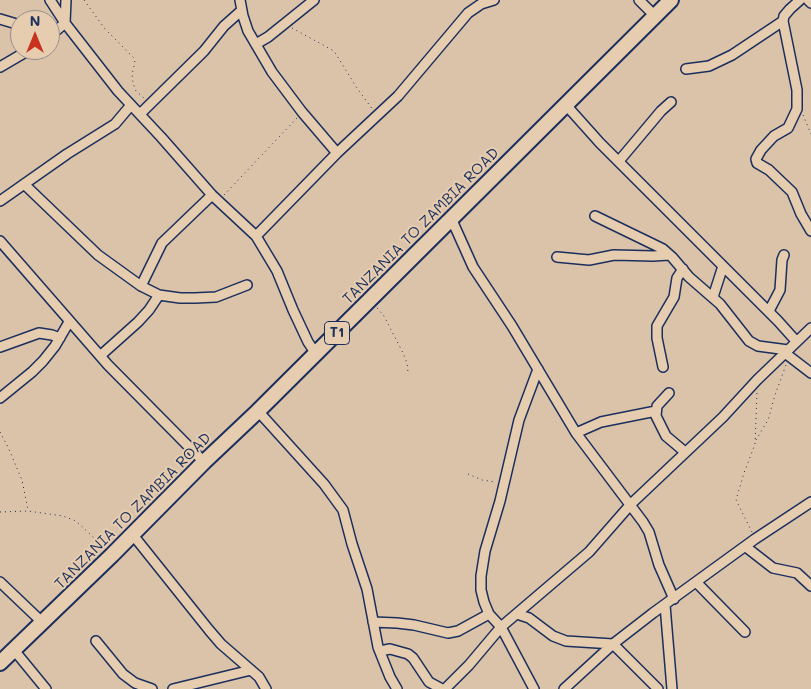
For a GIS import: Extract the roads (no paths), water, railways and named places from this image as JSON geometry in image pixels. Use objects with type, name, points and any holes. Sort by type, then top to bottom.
[{"type":"highway","name":"TANZANIA TO ZAMBIA ROAD","points":[[0,663],[133,535],[204,462],[258,412],[671,0]]},
{"type":"street","points":[[50,0],[65,23],[131,105],[215,198],[256,236],[277,271],[308,342],[316,354]]},
{"type":"street","points":[[60,27],[65,23],[66,0]]},
{"type":"street","points":[[240,0],[248,31],[272,72],[302,112],[337,152]]},
{"type":"street","points":[[256,44],[314,0]]},
{"type":"street","points":[[466,0],[472,8]]},
{"type":"street","points":[[256,236],[337,152],[398,96],[472,8],[494,0]]},
{"type":"street","points":[[639,0],[655,16]]},
{"type":"street","points":[[800,0],[784,16],[783,21],[798,90],[798,105],[788,128],[774,136],[756,156],[756,160],[757,163],[769,170],[792,192],[801,214],[811,231]]},
{"type":"street","points":[[808,0],[811,3]]},
{"type":"street","points":[[140,114],[188,67],[224,26],[242,10]]},
{"type":"street","points":[[686,69],[701,68],[717,62],[762,36],[783,21]]},
{"type":"street","points":[[0,67],[12,60]]},
{"type":"street","points":[[619,161],[661,111],[671,102]]},
{"type":"street","points":[[0,201],[67,154],[115,124],[131,105]]},
{"type":"street","points":[[566,105],[582,125],[769,311],[796,341]]},
{"type":"street","points":[[24,184],[98,255],[140,286],[159,295],[180,298],[216,297],[247,285]]},
{"type":"street","points":[[140,286],[162,243],[215,198]]},
{"type":"street","points":[[595,216],[655,244],[720,304],[749,341],[758,346],[787,353],[811,373]]},
{"type":"street","points":[[451,218],[473,267],[512,326],[576,433],[631,504],[649,532],[674,599]]},
{"type":"street","points":[[0,241],[100,356],[204,462]]},
{"type":"street","points":[[557,257],[589,260],[614,255],[669,255]]},
{"type":"street","points":[[769,311],[780,290],[784,255]]},
{"type":"street","points":[[713,297],[723,266]]},
{"type":"street","points":[[663,367],[657,338],[657,326],[674,298],[677,278],[683,269]]},
{"type":"street","points":[[100,356],[138,322],[159,295]]},
{"type":"street","points":[[0,398],[32,372],[60,338],[69,322]]},
{"type":"street","points":[[380,651],[390,649],[408,654],[413,658],[429,682],[443,689],[469,665],[501,627],[589,552],[631,504],[684,452],[723,418],[757,380],[811,328]]},
{"type":"street","points":[[0,347],[39,333],[60,338]]},
{"type":"street","points":[[534,689],[501,627],[489,614],[481,590],[481,576],[485,551],[520,420],[538,369]]},
{"type":"street","points":[[669,393],[657,406],[656,416],[666,436],[684,452]]},
{"type":"street","points":[[576,433],[601,422],[656,411]]},
{"type":"street","points":[[258,412],[324,484],[343,510],[367,589],[380,651],[397,689]]},
{"type":"street","points":[[564,689],[613,644],[696,582],[811,502]]},
{"type":"street","points":[[133,535],[216,637],[259,677],[266,689]]},
{"type":"street","points":[[746,547],[773,568],[797,573],[811,586]]},
{"type":"street","points":[[0,582],[43,623]]},
{"type":"street","points":[[696,582],[745,632]]},
{"type":"street","points":[[665,605],[672,689]]},
{"type":"street","points":[[373,622],[397,623],[448,633],[458,631],[489,614]]},
{"type":"street","points":[[517,614],[529,618],[553,636],[581,642],[613,644],[658,689]]},
{"type":"street","points":[[96,640],[123,674],[135,683],[152,689]]},
{"type":"street","points":[[14,650],[46,689]]},
{"type":"street","points":[[173,689],[251,670]]}]
